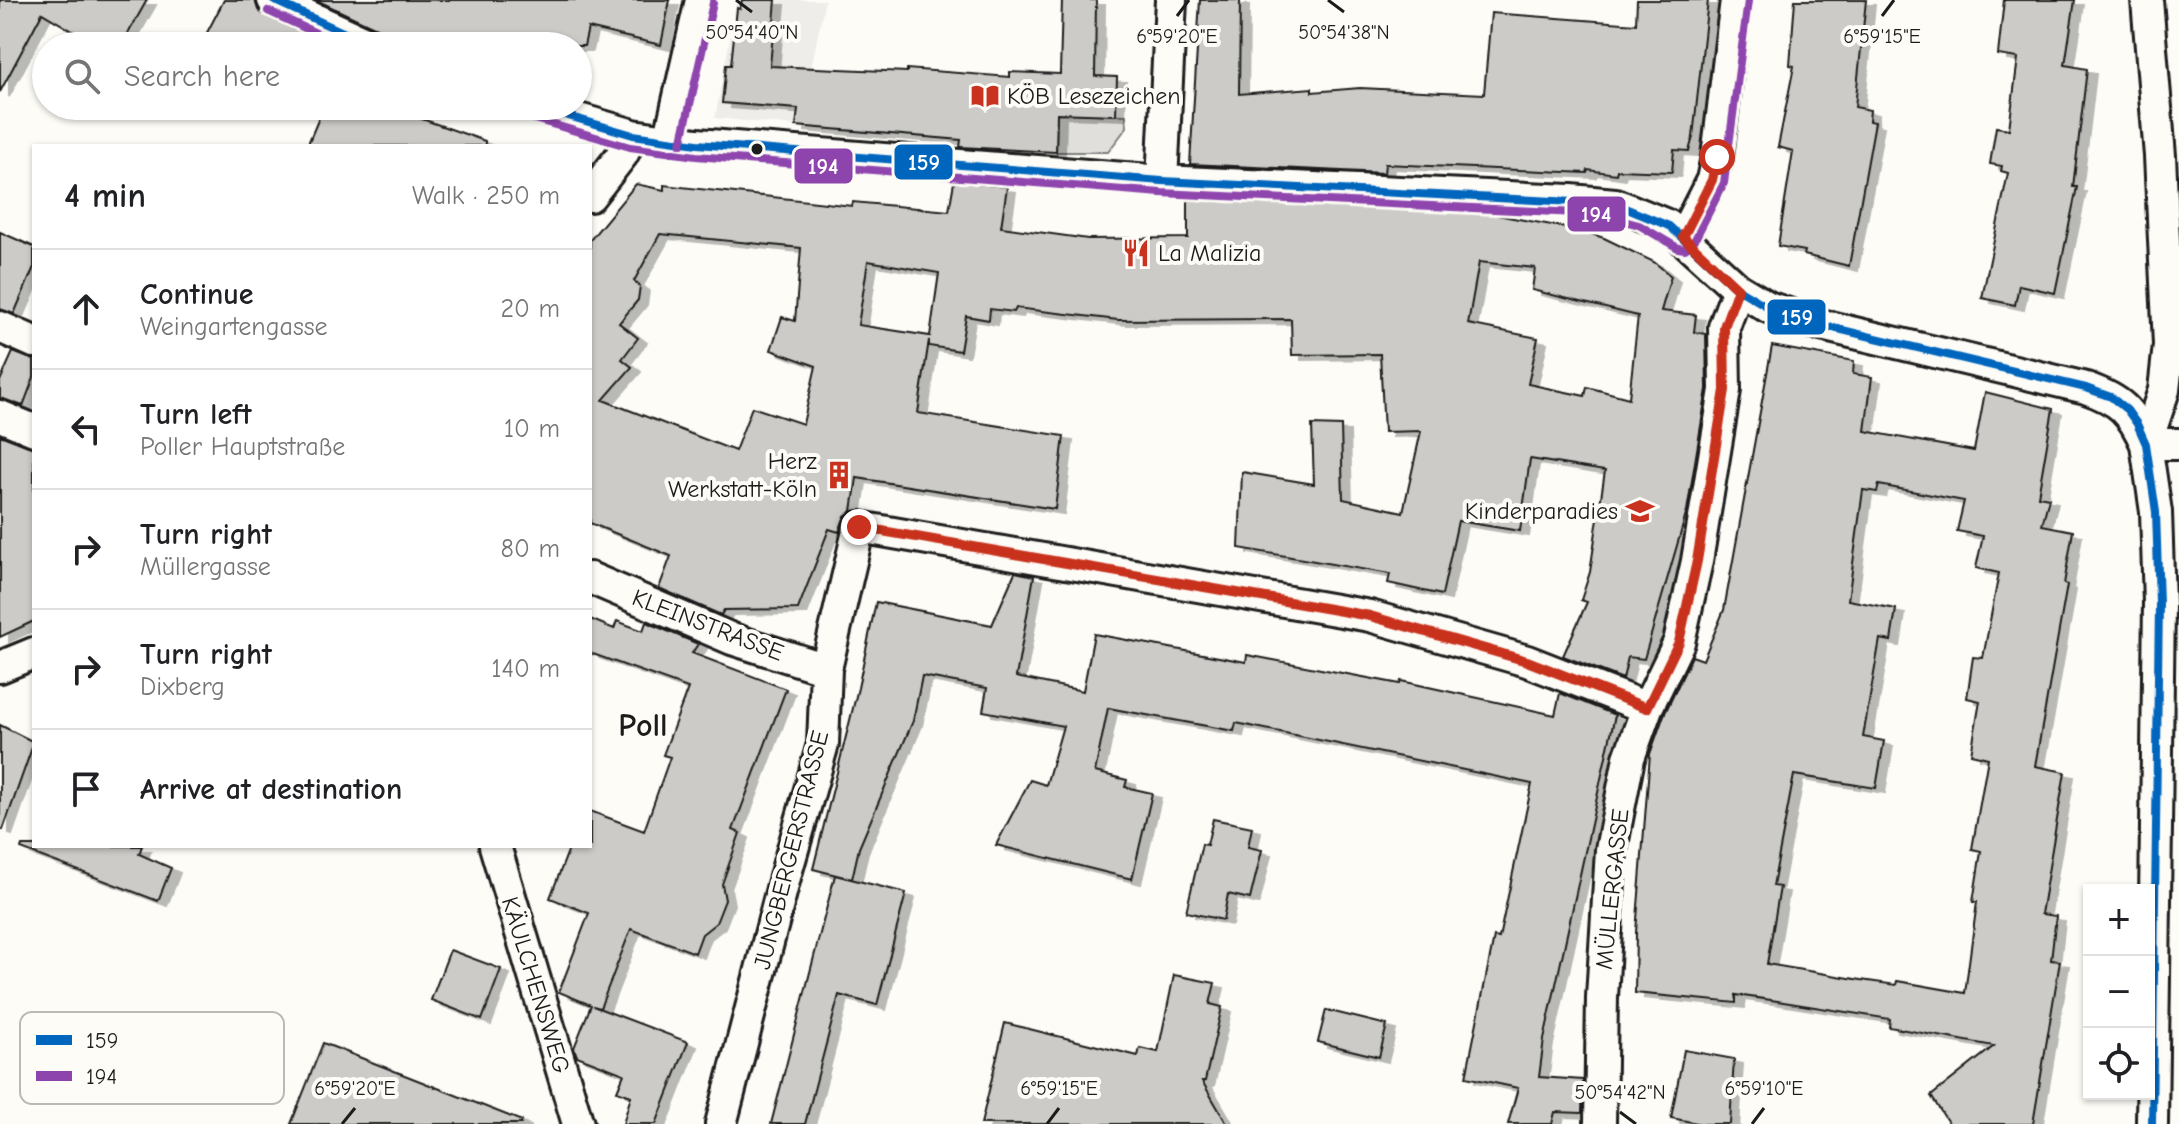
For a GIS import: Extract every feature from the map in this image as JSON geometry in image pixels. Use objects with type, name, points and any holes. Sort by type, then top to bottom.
[{"type":"street","points":[[273,0],[343,32]]},
{"type":"street","points":[[669,141],[701,0]]},
{"type":"street","points":[[1162,181],[1171,0]]},
{"type":"street","points":[[1683,237],[1712,180],[1736,0]]},
{"type":"street","points":[[2146,444],[2164,390],[2169,345],[2160,156],[2147,0]]},
{"type":"street","points":[[582,120],[633,135],[669,141],[1162,181],[1615,204],[1669,226],[1738,289],[1768,307],[1817,324],[2086,388],[2111,397],[2127,410],[2146,444],[2156,512],[2159,603],[2152,1124]]},
{"type":"street","points":[[592,193],[622,155],[633,135]]},
{"type":"street","name":"MÜLLERGASSE","points":[[1600,1124],[1602,997],[1611,850],[1629,758],[1647,708],[1679,642],[1697,561],[1725,390],[1724,327],[1738,289]]},
{"type":"street","points":[[0,327],[32,341]]},
{"type":"street","points":[[0,416],[32,429]]},
{"type":"street","points":[[2146,444],[2179,444]]},
{"type":"street","name":"JUNGBERGERSTRASSE","points":[[721,1124],[823,744],[826,669],[859,527],[1370,616],[1527,661],[1647,708]]},
{"type":"street","name":"KLEINSTRASSE","points":[[592,579],[732,639],[826,669]]},
{"type":"street","points":[[0,667],[32,654]]},
{"type":"street","name":"KÄULCHENSWEG","points":[[496,848],[578,1124]]},
{"type":"shaded area","points":[[737,0],[825,0],[811,68],[802,68],[796,126],[715,118]]},
{"type":"shaded area","points":[[1057,113],[1126,115],[1127,127],[1108,152],[1056,152]]},
{"type":"building","points":[[0,0],[147,0],[129,32],[74,32],[42,13],[0,92]]},
{"type":"building","points":[[224,0],[255,0],[258,10],[265,16],[300,32],[207,32]]},
{"type":"building","points":[[316,0],[670,0],[661,45],[588,28],[587,32],[381,30]]},
{"type":"building","points":[[742,0],[776,0],[770,66],[907,72],[907,69],[1010,77],[1010,72],[1060,74],[1062,0],[1096,0],[1095,76],[1117,77],[1116,115],[1057,113],[1056,152],[960,147],[961,140],[796,126],[798,109],[722,103],[726,65],[731,65],[737,8],[740,9]]},
{"type":"building","points":[[1200,0],[1240,0],[1239,94],[1360,88],[1484,94],[1491,13],[1636,24],[1637,0],[1708,0],[1689,151],[1674,150],[1672,172],[1617,170],[1616,174],[1588,170],[1587,173],[1385,164],[1384,173],[1190,164]]},
{"type":"building","points":[[1795,0],[1866,0],[1855,107],[1870,110],[1869,121],[1875,122],[1849,266],[1804,255],[1805,251],[1778,246],[1793,151],[1778,147],[1794,66],[1790,65]]},
{"type":"building","points":[[2004,0],[2075,0],[2065,65],[2087,69],[2073,187],[2077,187],[2055,293],[2019,285],[2015,305],[1982,298],[2008,173],[2001,171],[2002,166],[1990,164],[1996,127],[2009,129],[2018,58],[1998,55]]},
{"type":"building","points":[[318,120],[425,120],[485,141],[485,144],[308,144]]},
{"type":"building","points":[[954,182],[1007,187],[1001,227],[1088,239],[1188,238],[1188,200],[1491,214],[1579,230],[1604,238],[1654,262],[1671,276],[1661,311],[1696,315],[1694,332],[1706,334],[1707,389],[1687,511],[1644,659],[1628,657],[1623,679],[1563,656],[1587,602],[1581,600],[1590,572],[1605,471],[1530,459],[1520,531],[1458,521],[1442,595],[1388,583],[1390,574],[1239,548],[1242,472],[1314,484],[1312,425],[1341,426],[1343,499],[1403,512],[1421,431],[1384,432],[1380,354],[1292,355],[1291,319],[1118,320],[1016,308],[1014,312],[990,309],[989,320],[966,316],[960,351],[929,346],[929,340],[918,413],[1064,436],[1055,509],[857,478],[852,511],[845,516],[839,532],[829,529],[798,609],[724,610],[721,615],[659,588],[671,556],[592,524],[592,238],[636,184],[664,190],[664,185],[852,206],[853,202],[949,211]],"holes":[[[660,234],[801,248],[795,321],[782,317],[771,350],[816,366],[803,424],[752,407],[735,451],[603,400],[632,367],[622,359],[638,338],[619,323],[638,300],[640,286],[634,281]],[[868,261],[939,273],[930,336],[858,325]],[[1479,262],[1535,268],[1532,290],[1638,316],[1629,398],[1587,387],[1585,396],[1528,384],[1538,338],[1468,324]]]},
{"type":"building","points":[[0,232],[32,246],[32,272],[14,314],[0,309]]},
{"type":"building","points":[[1772,346],[1854,361],[1853,374],[1872,377],[1865,431],[1974,451],[1985,392],[2053,409],[2038,496],[2049,498],[2042,525],[2073,531],[2064,584],[2067,585],[2035,766],[2065,772],[2041,914],[2056,916],[2051,960],[2060,961],[2033,1124],[1949,1124],[1931,1096],[1994,1046],[1889,1027],[1890,1019],[1771,1000],[1736,995],[1736,1003],[1635,993],[1636,932],[1650,754],[1664,715],[1692,656],[1703,660],[1724,610]],"holes":[[[1879,485],[1964,501],[1957,531],[1983,536],[1976,568],[1999,573],[1983,658],[1973,657],[1967,698],[1980,701],[1971,754],[1988,758],[1972,849],[1981,851],[1965,993],[1767,964],[1780,887],[1773,886],[1794,775],[1876,788],[1884,741],[1863,737],[1880,639],[1891,641],[1896,609],[1848,600],[1863,490],[1877,492]]]},
{"type":"building","points":[[13,352],[32,359],[32,382],[23,406],[0,398],[0,381]]},
{"type":"building","points":[[0,435],[32,447],[32,622],[0,637]]},
{"type":"building","points":[[1015,572],[1034,576],[1016,677],[1083,691],[1094,634],[1246,662],[1247,655],[1400,684],[1401,681],[1555,715],[1560,693],[1615,715],[1544,1039],[1539,1077],[1583,1080],[1582,1113],[1555,1112],[1552,1124],[1508,1124],[1518,1088],[1466,1077],[1494,937],[1499,938],[1532,784],[1236,723],[1234,731],[1108,708],[1095,772],[1127,780],[1125,787],[1152,793],[1132,879],[996,845],[1030,780],[1046,785],[1063,726],[983,711],[987,688],[922,676],[913,721],[859,848],[852,879],[813,869],[876,602],[992,625]]},
{"type":"building","points":[[592,620],[614,629],[617,621],[643,631],[646,622],[698,644],[692,653],[786,689],[733,830],[740,833],[722,884],[725,900],[716,923],[702,934],[695,953],[631,929],[600,1008],[593,1006],[688,1042],[656,1124],[623,1124],[631,1096],[617,1091],[624,1074],[577,1056],[574,1048],[591,1005],[559,992],[589,913],[550,898],[569,848],[592,848],[592,812],[644,831],[670,757],[663,755],[688,688],[592,654]]},
{"type":"building","points":[[0,725],[32,741],[32,748],[3,830],[0,829]]},
{"type":"building","points":[[1213,819],[1252,827],[1248,847],[1262,850],[1250,899],[1228,894],[1223,920],[1186,912],[1202,844],[1207,845]]},
{"type":"building","points":[[22,846],[141,848],[139,854],[171,868],[158,901],[21,849]]},
{"type":"building","points":[[835,875],[906,893],[877,1005],[839,995],[805,1124],[771,1124]]},
{"type":"building","points":[[450,950],[501,969],[482,1020],[431,1000]]},
{"type":"building","points":[[1174,975],[1215,983],[1210,1004],[1222,1007],[1205,1081],[1202,1081],[1227,1124],[981,1124],[1005,1023],[1138,1056],[1140,1048],[1158,1052]]},
{"type":"building","points":[[1326,1010],[1387,1025],[1379,1057],[1318,1042]]},
{"type":"building","points":[[323,1043],[522,1121],[521,1124],[291,1124]]},
{"type":"building","points":[[1684,1050],[1734,1059],[1730,1124],[1702,1124],[1671,1118]]},
{"type":"transit line","name":"159","points":[[273,0],[343,32]]},
{"type":"transit line","name":"194","points":[[538,120],[630,147],[696,156],[1161,193],[1598,214],[1639,225],[1685,249],[1693,243],[1724,183],[1748,1]]},
{"type":"transit line","name":"194","points":[[681,144],[713,3]]},
{"type":"transit line","name":"194","points":[[268,11],[314,32]]},
{"type":"transit line","name":"159","points":[[582,120],[633,135],[697,144],[1162,181],[1615,204],[1669,226],[1738,289],[1768,307],[1817,324],[2086,388],[2111,397],[2127,410],[2146,444],[2156,512],[2159,603],[2152,1124]]},
{"type":"place","name":"KÖB Lesezeichen","points":[[985,96]]},
{"type":"place","name":"La Malizia","points":[[1136,253]]},
{"type":"place","name":"Herz Werkstatt-Köln","points":[[839,475]]},
{"type":"place","name":"Kinderparadies","points":[[1640,511]]},
{"type":"district","name":"Poll","points":[[643,725]]},
{"type":"route","points":[[859,527],[1370,616],[1527,661],[1647,708],[1679,642],[1697,561],[1725,390],[1724,327],[1738,289],[1683,237],[1712,180],[1717,157]]}]
